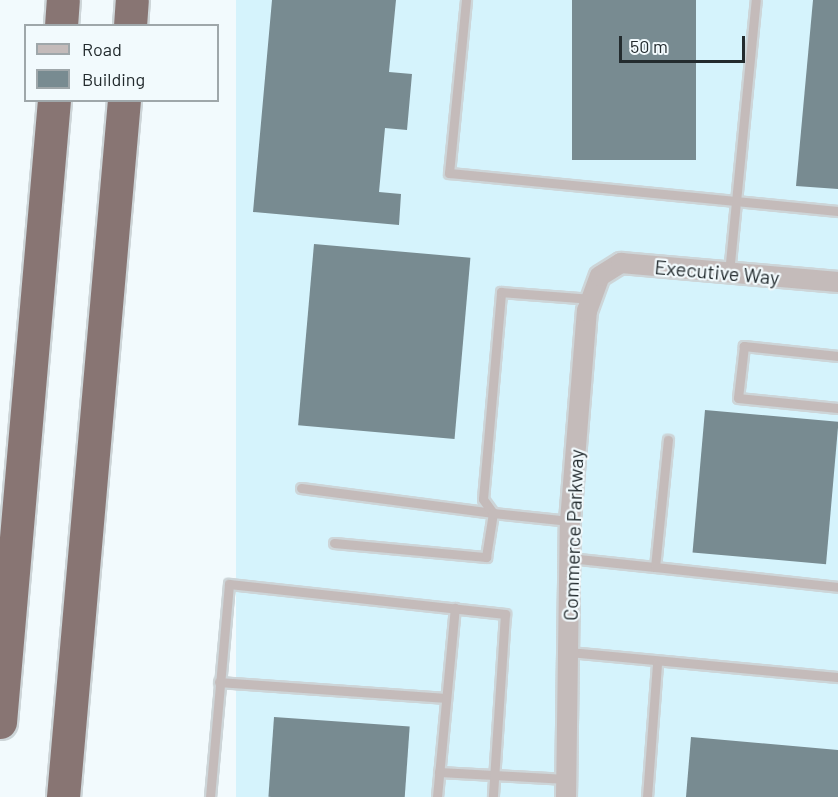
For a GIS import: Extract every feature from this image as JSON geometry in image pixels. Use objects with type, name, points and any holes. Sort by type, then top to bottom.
[{"type":"highway","points":[[61,24],[63,0]]},
{"type":"highway","points":[[130,24],[132,0]]},
{"type":"highway","points":[[0,722],[54,102]]},
{"type":"highway","points":[[63,797],[124,102]]},
{"type":"street","name":"Executive Way","points":[[600,276],[621,263],[838,282]]},
{"type":"street","name":"Commerce Parkway","points":[[567,788],[570,521],[591,299],[600,276]]},
{"type":"lane","points":[[466,0],[449,173],[838,211]]},
{"type":"lane","points":[[729,273],[756,0]]},
{"type":"lane","points":[[334,543],[486,557],[493,513],[483,499],[501,292],[591,299]]},
{"type":"lane","points":[[838,356],[744,346],[738,398],[838,408]]},
{"type":"lane","points":[[655,567],[668,440]]},
{"type":"lane","points":[[301,488],[570,521]]},
{"type":"lane","points":[[569,558],[838,587]]},
{"type":"lane","points":[[210,797],[229,584],[505,614],[493,797]]},
{"type":"lane","points":[[437,797],[455,609]]},
{"type":"lane","points":[[568,652],[657,663],[838,677]]},
{"type":"lane","points":[[647,797],[657,663]]},
{"type":"lane","points":[[219,682],[445,698]]},
{"type":"lane","points":[[439,772],[494,777],[567,788]]},
{"type":"shaded area","points":[[236,0],[838,0],[838,797],[236,797]]},
{"type":"building","points":[[272,0],[396,0],[389,72],[412,74],[407,130],[385,128],[379,192],[401,194],[399,225],[253,212]]},
{"type":"building","points":[[572,0],[696,0],[696,160],[572,160]]},
{"type":"building","points":[[813,0],[838,0],[838,189],[796,186]]},
{"type":"building","points":[[314,244],[470,258],[455,439],[298,425]]},
{"type":"building","points":[[705,410],[838,422],[826,564],[693,552]]},
{"type":"building","points":[[274,717],[410,726],[405,797],[268,797]]},
{"type":"building","points":[[691,737],[838,750],[838,797],[686,797]]}]
